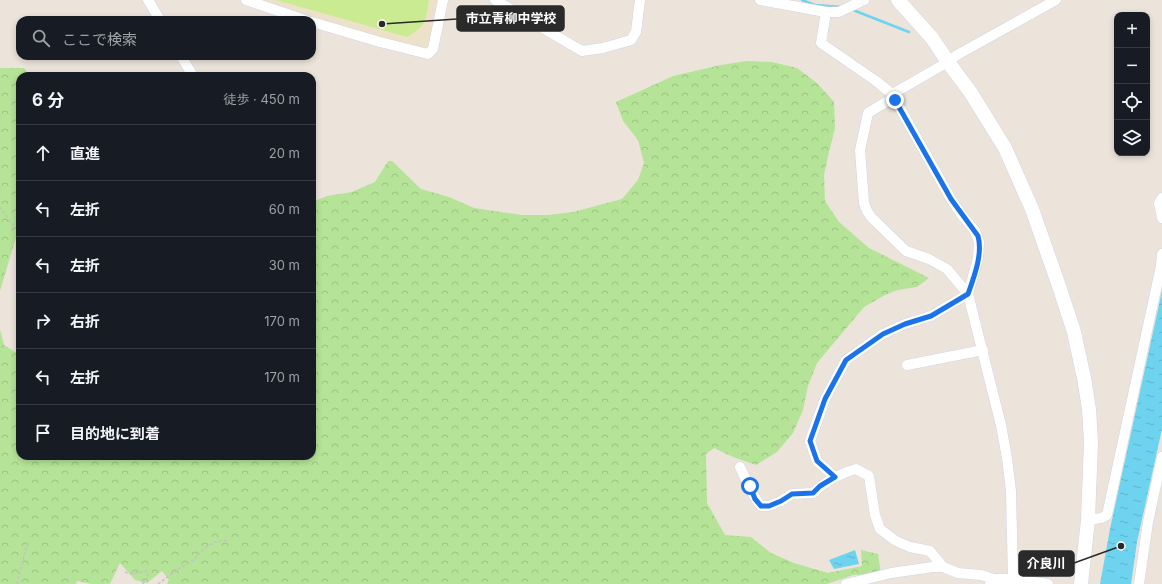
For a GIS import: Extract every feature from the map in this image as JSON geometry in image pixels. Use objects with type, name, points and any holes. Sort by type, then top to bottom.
[{"type":"street","points":[[148,0],[158,16]]},
{"type":"street","points":[[246,0],[293,16]]},
{"type":"street","points":[[316,23],[428,54],[433,49],[443,0]]},
{"type":"street","points":[[495,0],[582,51],[603,48],[631,40],[636,32],[640,0]]},
{"type":"street","points":[[760,0],[826,12],[839,12],[864,0]]},
{"type":"street","points":[[898,0],[932,38],[971,92],[1005,148],[1032,209],[1074,332],[1082,363],[1089,409],[1091,442],[1088,520],[1081,584]]},
{"type":"street","points":[[1013,579],[1011,490],[1002,426],[968,294],[947,269],[929,259],[906,251],[871,217],[864,203],[860,150],[866,128],[868,113],[891,99],[892,94],[948,62],[957,55],[1056,0]]},
{"type":"street","points":[[826,12],[821,43],[876,81],[892,94],[951,199],[978,236],[979,242],[978,258],[968,294],[931,316],[905,324],[883,334],[846,360],[825,399],[810,441],[817,461],[835,477]]},
{"type":"street","points":[[183,60],[191,72]]},
{"type":"street","points":[[1162,198],[1160,203],[1162,218]]},
{"type":"street","points":[[1088,520],[1101,518],[1107,515],[1161,266],[1162,254]]},
{"type":"street","points":[[907,365],[983,350]]},
{"type":"street","points":[[1139,584],[1148,522],[1162,457]]},
{"type":"street","points":[[740,467],[755,499],[761,506],[769,506],[792,494],[813,493],[820,486],[843,472],[856,469],[869,476],[875,515],[880,529],[896,542],[910,547],[930,551],[943,567]]},
{"type":"street","points":[[846,584],[891,573],[943,567],[958,573],[980,576],[992,582],[1013,579],[1048,584]]},
{"type":"path","points":[[0,207],[16,228]]},
{"type":"path","points":[[158,584],[180,568],[192,562],[206,547],[215,542],[228,540]]},
{"type":"path","points":[[18,584],[28,541]]},
{"type":"path","points":[[125,572],[130,574],[146,571],[148,573],[147,580],[142,584]]},
{"type":"shaded area","points":[[253,0],[440,0],[431,49],[427,51],[316,20],[316,16],[303,16]]},
{"type":"green space","points":[[276,0],[429,0],[426,18],[422,26],[407,37]]},
{"type":"green space","points":[[747,61],[772,62],[797,68],[817,83],[834,102],[835,128],[824,175],[825,201],[839,222],[869,248],[929,278],[917,287],[898,290],[885,295],[864,307],[817,363],[808,386],[803,410],[793,433],[777,452],[756,465],[733,457],[714,448],[706,454],[707,503],[725,535],[751,537],[771,553],[794,563],[828,573],[862,566],[861,550],[878,554],[881,574],[853,575],[827,584],[167,584],[169,580],[162,571],[147,583],[135,580],[120,563],[110,584],[91,584],[77,581],[76,584],[0,584],[0,329],[4,345],[16,352],[16,460],[316,460],[316,200],[327,196],[352,192],[375,182],[388,161],[392,161],[421,189],[449,197],[474,208],[522,215],[548,215],[573,212],[622,199],[638,180],[644,163],[638,140],[623,121],[616,102],[673,76],[721,65]]},
{"type":"green space","points":[[0,68],[24,68],[27,72],[16,72],[16,237],[0,291]]},
{"type":"water","points":[[1162,291],[1162,429],[1137,542],[1131,584],[1100,584],[1110,529]]},
{"type":"water","points":[[855,550],[859,564],[834,569],[829,560]]},
{"type":"waterway","points":[[802,0],[815,5],[841,7]]},
{"type":"waterway","points":[[853,10],[909,32]]},
{"type":"place","name":"市立青柳中学校","points":[[382,24]]},
{"type":"place","name":"介良川","points":[[1121,546]]},
{"type":"route","points":[[750,486],[755,499],[761,506],[769,506],[792,494],[813,493],[820,486],[835,477],[817,461],[810,441],[825,399],[846,360],[883,334],[905,324],[931,316],[968,294],[978,258],[978,236],[951,199],[895,100]]}]
